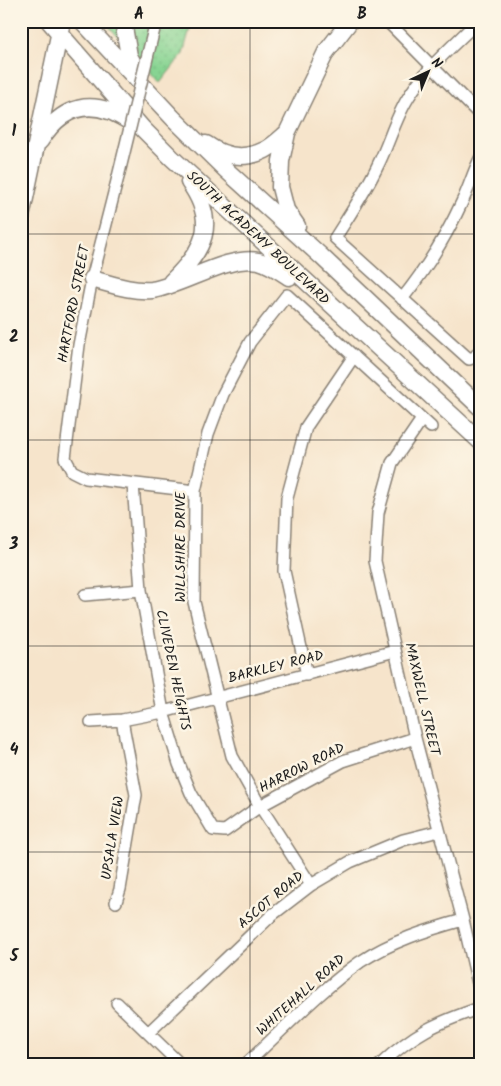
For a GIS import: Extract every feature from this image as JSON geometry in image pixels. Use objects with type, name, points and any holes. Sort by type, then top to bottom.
[{"type":"highway","name":"SOUTH ACADEMY BOULEVARD","points":[[82,21],[225,169],[322,257],[480,407]]},
{"type":"highway","points":[[123,21],[129,56],[152,95]]},
{"type":"highway","points":[[322,257],[300,231],[286,210],[280,187],[281,161],[287,133],[326,52],[350,21]]},
{"type":"highway","name":"SOUTH ACADEMY BOULEVARD","points":[[57,25],[143,129],[172,158],[480,441]]},
{"type":"highway","points":[[21,217],[36,147],[57,25]]},
{"type":"highway","points":[[36,147],[50,126],[63,115],[78,109],[95,108],[110,111],[143,129]]},
{"type":"highway","points":[[174,118],[213,149],[235,156],[247,156],[266,150],[287,133]]},
{"type":"highway","points":[[167,286],[198,252],[205,227],[202,204],[197,193],[172,158]]},
{"type":"highway","points":[[92,279],[132,289],[152,290],[228,265],[245,261],[259,262],[274,267],[332,306]]},
{"type":"street","name":"HARTFORD STREET","points":[[156,21],[92,279],[79,345],[65,458],[72,471],[86,478],[195,491]]},
{"type":"street","points":[[387,21],[480,115]]},
{"type":"street","points":[[477,353],[469,358],[335,238],[366,190],[408,96],[432,67],[478,21]]},
{"type":"street","points":[[402,299],[422,274],[439,246],[462,202],[480,159]]},
{"type":"street","name":"WILLSHIRE DRIVE","points":[[311,885],[260,806],[232,756],[194,602],[195,491],[208,434],[223,394],[250,342],[287,295],[354,356]]},
{"type":"street","points":[[307,675],[284,571],[287,498],[306,427],[354,356]]},
{"type":"street","name":"MAXWELL STREET","points":[[354,356],[426,423],[392,463],[378,513],[375,561],[415,738],[480,992]]},
{"type":"street","name":"CLIVEDEN HEIGHTS","points":[[133,484],[141,590],[163,712],[179,764],[191,793],[213,830],[225,831],[260,806]]},
{"type":"street","points":[[85,595],[141,590]]},
{"type":"street","name":"BARKLEY ROAD","points":[[91,722],[122,720],[163,712],[395,651]]},
{"type":"street","name":"UPSALA VIEW","points":[[116,902],[120,889],[136,795],[122,720]]},
{"type":"street","name":"HARROW ROAD","points":[[260,806],[343,761],[415,738]]},
{"type":"street","name":"ASCOT ROAD","points":[[148,1033],[272,916],[311,885],[359,858],[403,840],[439,831]]},
{"type":"street","name":"WHITEHALL ROAD","points":[[245,1065],[334,982],[361,962],[418,933],[463,920]]},
{"type":"street","points":[[117,1003],[181,1065]]},
{"type":"street","points":[[380,1065],[399,1047],[422,1031],[448,1019],[480,1008]]},
{"type":"green space","points":[[104,21],[192,21],[183,54],[160,83]]}]
